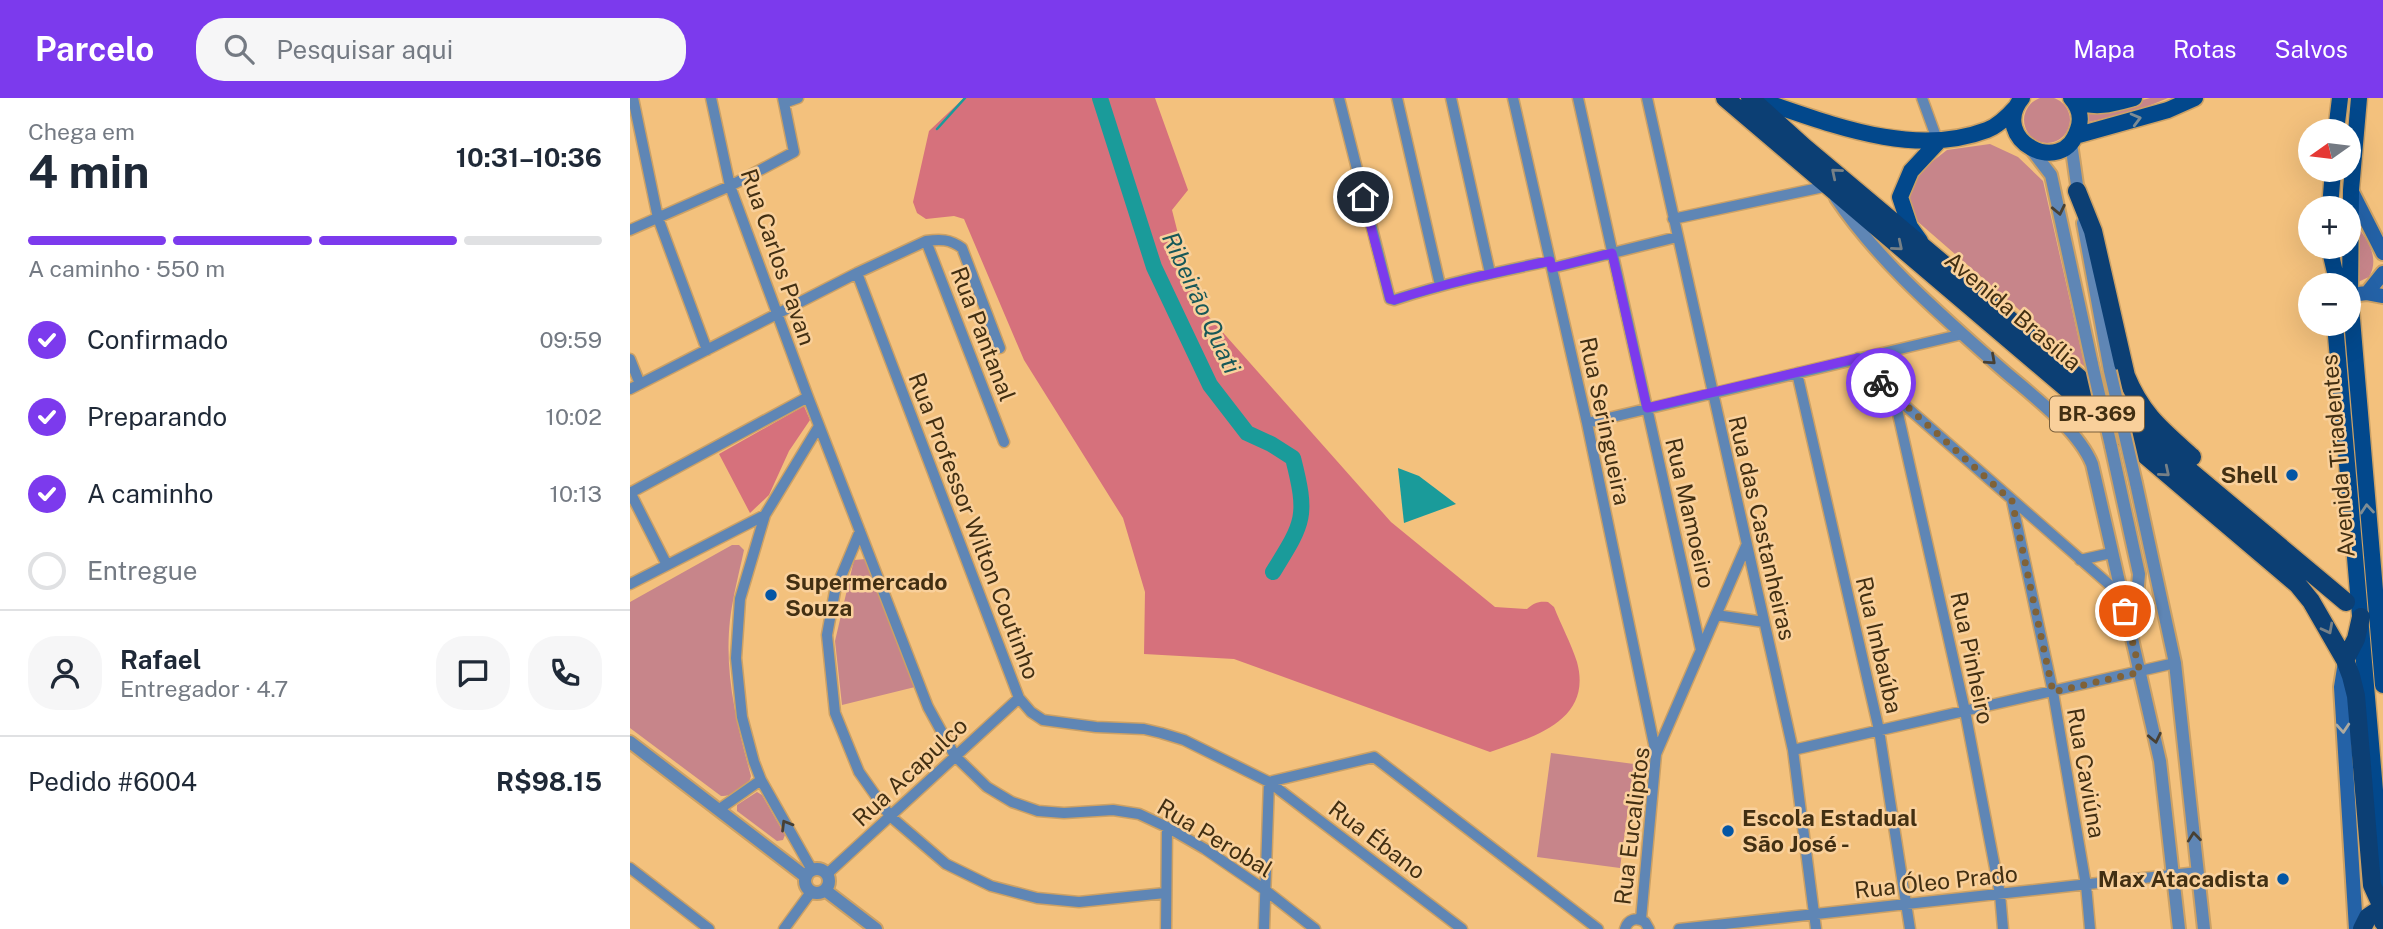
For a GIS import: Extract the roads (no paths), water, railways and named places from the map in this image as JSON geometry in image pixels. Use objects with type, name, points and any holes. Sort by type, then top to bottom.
[{"type":"highway","name":"Avenida Brasília","points":[[1725,98],[2298,585],[2323,618],[2345,660]]},
{"type":"highway","name":"Avenida Brasília","points":[[1752,98],[1804,147],[2346,602]]},
{"type":"highway","points":[[2077,191],[2093,230],[2126,376],[2134,397],[2154,423],[2210,474],[2272,539]]},
{"type":"highway","points":[[2345,660],[2356,639],[2361,617]]},
{"type":"highway","name":"BR-369","points":[[2345,660],[2356,696],[2372,884],[2383,907]]},
{"type":"highway","points":[[2362,929],[2368,917],[2383,907]]},
{"type":"main road","points":[[1752,98],[1868,134],[1938,142],[1988,130],[2006,134],[2041,153],[2052,153],[2073,139],[2168,110],[2195,98]]},
{"type":"main road","points":[[2073,100],[2086,105],[2102,106],[2134,98]]},
{"type":"main road","points":[[2337,119],[2340,98]]},
{"type":"main road","name":"Avenida Tiradentes","points":[[2347,273],[2358,98]]},
{"type":"main road","points":[[2073,100],[2079,112],[2080,123],[2073,139]]},
{"type":"main road","points":[[1988,130],[2018,101]]},
{"type":"main road","points":[[2018,101],[2014,123],[2016,134],[2027,146]]},
{"type":"main road","points":[[1926,248],[1910,227],[1900,197],[1912,171],[1938,142]]},
{"type":"main road","points":[[2351,190],[2383,260]]},
{"type":"main road","points":[[2367,293],[2383,273]]},
{"type":"main road","points":[[2361,292],[2383,296]]},
{"type":"main road","name":"Avenida Tiradentes","points":[[2336,336],[2383,884]]},
{"type":"main road","name":"Avenida Tiradentes","points":[[2350,336],[2383,685]]},
{"type":"main road","points":[[2353,545],[2360,563],[2372,574],[2383,605]]},
{"type":"main road","points":[[2345,660],[2341,687],[2356,929]]},
{"type":"street","points":[[633,98],[658,218],[707,350]]},
{"type":"street","name":"Rua Carlos Pavan","points":[[711,98],[730,186],[819,426]]},
{"type":"street","points":[[630,230],[730,186],[794,152],[784,101],[798,98]]},
{"type":"street","points":[[1339,98],[1388,296],[1394,300],[1490,273],[1612,253],[1677,237]]},
{"type":"street","points":[[1397,98],[1440,285]]},
{"type":"street","points":[[1451,98],[1490,273]]},
{"type":"street","name":"Rua Seringueira","points":[[1513,98],[1587,423],[1656,754]]},
{"type":"street","name":"Rua Mamoeiro","points":[[1578,98],[1701,650]]},
{"type":"street","name":"Rua das Castanheiras","points":[[1647,98],[1793,750],[1816,929]]},
{"type":"street","points":[[1923,99],[1938,142]]},
{"type":"street","points":[[2073,139],[2077,191],[2110,371],[2175,663],[2204,929]]},
{"type":"street","points":[[2027,146],[2051,175],[2139,574],[2133,638]]},
{"type":"street","points":[[1674,219],[1828,186],[1852,222],[1902,276],[2068,429],[2086,449],[2092,464],[2160,761],[2179,929]]},
{"type":"street","points":[[630,359],[635,386],[857,273],[930,240],[953,241],[962,248],[1000,348]]},
{"type":"street","name":"Rua Pantanal","points":[[930,240],[1004,442]]},
{"type":"street","name":"Rua Professor Wilton Coutinho","points":[[857,273],[1019,698],[1031,712],[1044,720],[1161,733],[1184,740],[1269,782]]},
{"type":"street","points":[[1587,423],[1963,334]]},
{"type":"street","points":[[1858,358],[1894,396],[2120,594]]},
{"type":"street","name":"Rua Imbaúba","points":[[1797,373],[1878,730],[1910,929]]},
{"type":"street","name":"Rua Pinheiro","points":[[1894,396],[1965,711],[2000,894],[2003,929]]},
{"type":"street","points":[[667,565],[630,492],[808,397]]},
{"type":"street","points":[[809,874],[820,870],[827,874],[829,884],[825,890],[818,894],[811,892],[806,885],[809,874],[761,780],[742,717],[736,658],[740,599],[765,515],[819,426]]},
{"type":"street","name":"Rua Perobal","points":[[819,426],[928,707],[955,755],[987,787],[1012,802],[1038,811],[1065,813],[1113,810],[1139,814],[1167,827],[1265,890],[1315,929]]},
{"type":"street","name":"Rua Caviúna","points":[[2012,501],[2053,692],[2086,885],[2090,929]]},
{"type":"street","points":[[630,584],[765,515]]},
{"type":"street","points":[[2080,560],[2119,550],[2129,534],[2128,525]]},
{"type":"street","points":[[860,531],[835,591],[827,635],[828,648],[835,713],[859,772],[890,817],[946,864],[991,886],[1037,898],[1079,902],[1165,893]]},
{"type":"street","name":"Rua Eucaliptos","points":[[1640,919],[1656,754],[1746,545]]},
{"type":"street","points":[[1716,615],[1764,622]]},
{"type":"street","points":[[1793,750],[2175,663]]},
{"type":"street","name":"Rua Acapulco","points":[[827,874],[1019,698]]},
{"type":"street","points":[[630,742],[718,810],[809,874]]},
{"type":"street","points":[[1264,929],[1269,782],[1374,757],[1598,929]]},
{"type":"street","points":[[718,810],[761,780]]},
{"type":"street","name":"Rua Ébano","points":[[1269,782],[1462,929]]},
{"type":"street","points":[[1166,929],[1167,827]]},
{"type":"street","points":[[630,869],[709,929]]},
{"type":"street","name":"Rua Óleo Prado","points":[[1679,929],[2198,872]]},
{"type":"street","points":[[825,890],[876,929]]},
{"type":"street","points":[[784,929],[811,892]]},
{"type":"street","points":[[1625,929],[1630,921],[1640,919],[1646,922],[1649,929]]},
{"type":"water","points":[[1398,468],[1419,476],[1456,504],[1404,523]]},
{"type":"waterway","points":[[937,129],[965,98]]},
{"type":"waterway","name":"Ribeirão Quati","points":[[1100,98],[1154,267],[1210,385],[1247,433],[1293,458],[1301,494],[1300,518],[1297,530],[1273,572]]},
{"type":"place","name":"Shell","points":[[2292,475]]},
{"type":"place","name":"Supermercado Souza","points":[[771,595]]},
{"type":"place","name":"Escola Estadual São José -","points":[[1728,831]]},
{"type":"place","name":"Max Atacadista","points":[[2283,879]]}]
